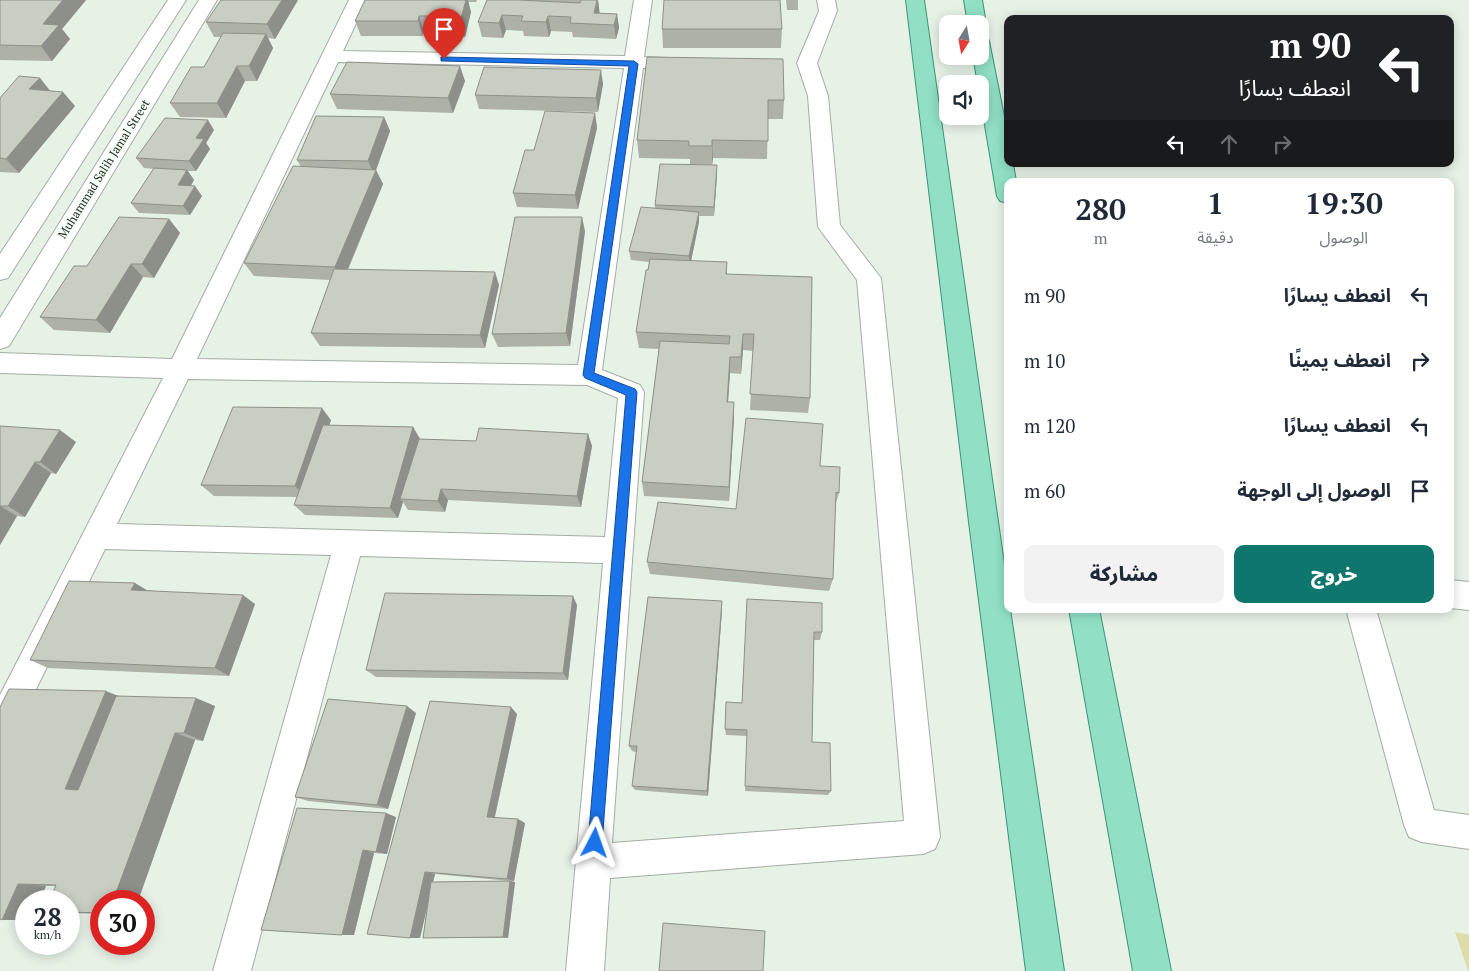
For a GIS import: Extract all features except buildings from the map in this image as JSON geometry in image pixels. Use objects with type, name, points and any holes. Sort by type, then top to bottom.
[{"type":"main road","points":[[915,0],[980,502],[1045,971]]},
{"type":"main road","points":[[973,0],[976,15]]},
{"type":"main road","points":[[984,65],[1005,178]]},
{"type":"main road","points":[[1085,613],[1152,971]]},
{"type":"street","name":"Muhammad Salih Jamal Street","points":[[0,272],[177,0]]},
{"type":"street","name":"Muhammad Salih Jamal Street","points":[[0,339],[208,0]]},
{"type":"street","points":[[0,728],[180,369],[358,0]]},
{"type":"street","points":[[588,375],[643,0]]},
{"type":"street","points":[[594,862],[923,838],[869,278],[829,227],[818,96],[797,63],[828,11],[826,0]]},
{"type":"street","points":[[330,56],[634,64],[701,63]]},
{"type":"street","points":[[0,363],[180,369],[588,375],[631,392],[584,971]]},
{"type":"street","points":[[96,536],[619,550]]},
{"type":"street","points":[[232,971],[349,544]]},
{"type":"street","points":[[1454,594],[1469,596]]},
{"type":"street","points":[[1362,613],[1421,825],[1469,832]]},
{"type":"shaded area","points":[[1455,932],[1469,935],[1469,971],[1468,971]]},
{"type":"route","points":[[444,59],[634,64],[588,375],[631,392],[595,843]]}]
